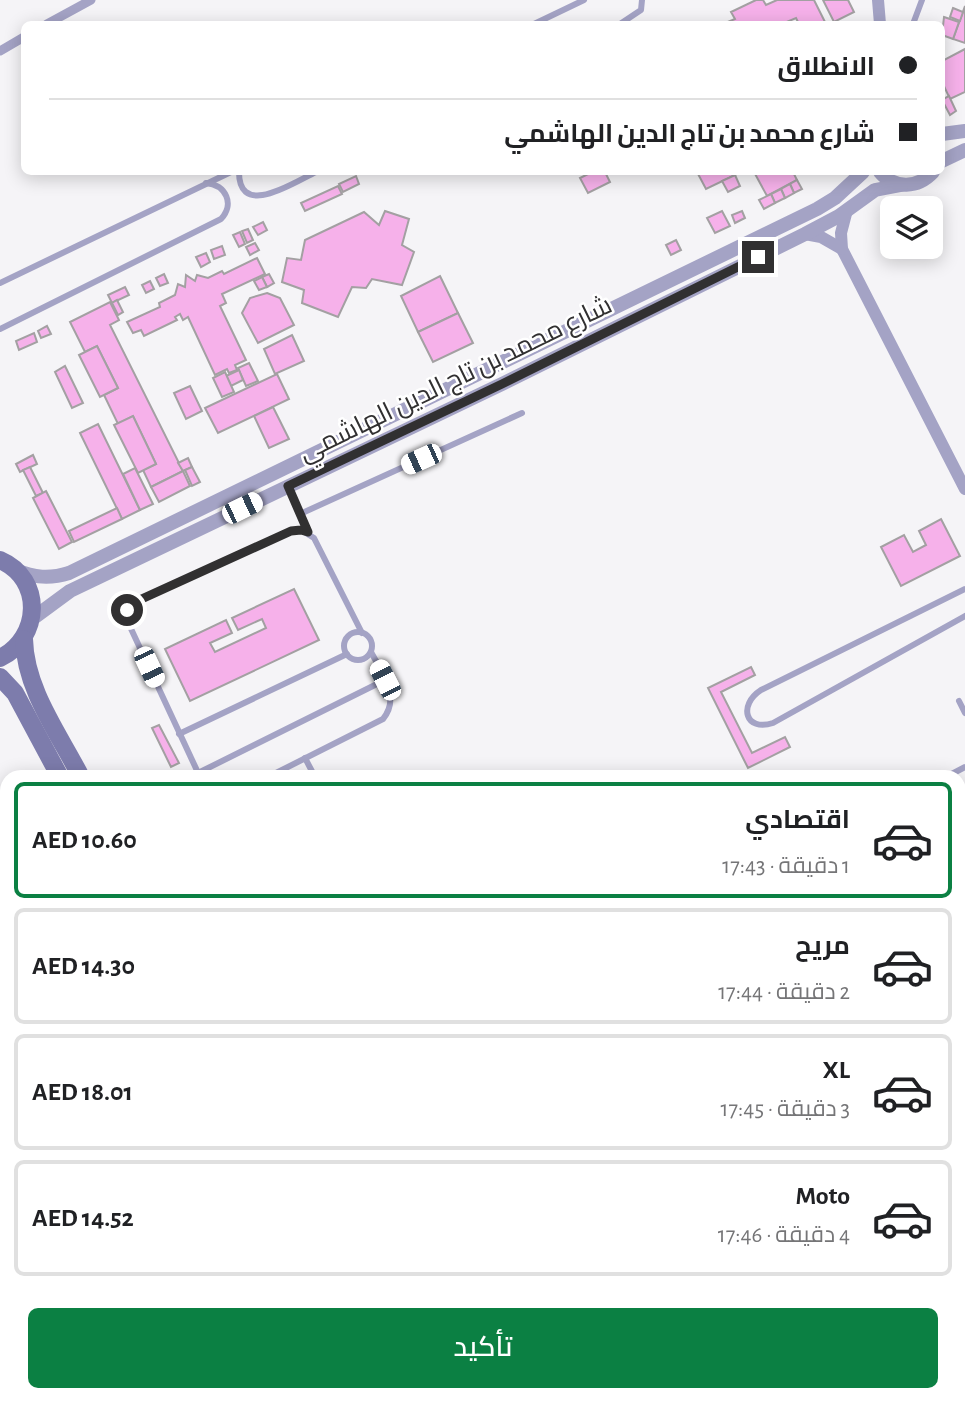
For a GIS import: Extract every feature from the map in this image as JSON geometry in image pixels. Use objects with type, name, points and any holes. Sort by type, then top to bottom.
[{"type":"main road","points":[[0,658],[17,648],[32,619],[32,597],[22,577],[7,565]]},
{"type":"main road","points":[[24,639],[32,684],[77,770]]},
{"type":"main road","points":[[0,677],[15,693],[56,770]]},
{"type":"street","points":[[52,21],[91,0]]},
{"type":"street","points":[[878,0],[880,21]]},
{"type":"street","points":[[0,51],[21,39]]},
{"type":"street","points":[[945,134],[965,131]]},
{"type":"street","points":[[945,160],[965,150]]},
{"type":"street","name":"شارع محمد بن تاج الدين الهاشمي","points":[[7,565],[36,577],[58,577],[69,573],[817,209],[835,198],[860,175]]},
{"type":"street","points":[[884,175],[901,185]]},
{"type":"street","name":"شارع محمد بن تاج الدين الهاشمي","points":[[32,619],[70,591],[502,384],[805,234],[876,190],[919,183],[929,175]]},
{"type":"street","points":[[847,210],[841,233],[842,248],[965,489]]},
{"type":"street","points":[[805,234],[828,240],[842,248]]},
{"type":"lane","points":[[540,21],[584,0]]},
{"type":"lane","points":[[624,21],[641,10],[642,0]]},
{"type":"lane","points":[[914,21],[922,0]]},
{"type":"lane","points":[[0,283],[224,175]]},
{"type":"lane","points":[[240,175],[243,188],[252,195],[263,196],[309,175]]},
{"type":"lane","points":[[0,329],[221,219],[228,208],[227,195],[219,186],[206,183]]},
{"type":"lane","points":[[300,514],[522,413]]},
{"type":"lane","points":[[288,486],[308,532],[319,546],[362,633],[372,643],[371,652],[366,659],[358,661],[346,654],[344,647],[346,639],[353,634],[362,633]]},
{"type":"lane","points":[[197,770],[127,618],[128,606],[291,531],[308,532]]},
{"type":"lane","points":[[965,589],[761,690],[749,701],[747,716],[756,724],[773,723],[965,616]]},
{"type":"lane","points":[[282,770],[383,719],[391,693],[371,652]]},
{"type":"lane","points":[[179,734],[346,654]]},
{"type":"lane","points":[[209,770],[385,680]]},
{"type":"lane","points":[[959,701],[965,713]]},
{"type":"lane","points":[[305,758],[311,770]]},
{"type":"building","points":[[756,0],[763,0],[766,5],[777,0],[814,0],[824,21],[798,21],[796,18],[789,21],[730,21],[735,19],[731,12]]},
{"type":"building","points":[[823,0],[848,0],[854,12],[834,21]]},
{"type":"building","points":[[965,6],[965,43],[953,39]]},
{"type":"building","points":[[953,8],[963,12],[960,21],[950,17]]},
{"type":"building","points":[[944,17],[959,22],[953,39],[945,36]]},
{"type":"building","points":[[965,49],[965,92],[950,99],[945,88],[945,59]]},
{"type":"building","points":[[949,96],[956,111],[950,115],[945,106],[945,98]]},
{"type":"building","points":[[586,175],[606,175],[610,182],[588,193],[580,178]]},
{"type":"building","points":[[699,175],[735,175],[706,189]]},
{"type":"building","points":[[735,175],[740,186],[728,192],[722,181]]},
{"type":"building","points":[[756,175],[794,175],[797,180],[767,196]]},
{"type":"building","points":[[356,176],[359,184],[343,192],[339,184]]},
{"type":"building","points":[[797,180],[802,189],[794,193],[790,184]]},
{"type":"building","points":[[790,184],[794,193],[785,198],[781,189]]},
{"type":"building","points":[[338,186],[342,194],[305,211],[301,203]]},
{"type":"building","points":[[781,189],[785,198],[775,203],[771,194]]},
{"type":"building","points":[[771,194],[775,203],[764,209],[759,200]]},
{"type":"building","points":[[385,211],[409,219],[402,245],[414,252],[402,285],[372,279],[366,288],[352,287],[338,317],[302,303],[304,290],[282,282],[287,258],[301,260],[305,240],[364,212],[379,225]]},
{"type":"building","points":[[722,211],[730,226],[715,233],[707,218]]},
{"type":"building","points":[[742,211],[745,218],[735,223],[732,215]]},
{"type":"building","points":[[263,222],[267,230],[258,235],[253,227]]},
{"type":"building","points":[[248,229],[253,240],[247,243],[242,231]]},
{"type":"building","points":[[240,232],[245,244],[239,247],[233,235]]},
{"type":"building","points":[[676,240],[681,250],[671,255],[666,245]]},
{"type":"building","points":[[255,243],[259,250],[250,255],[246,247]]},
{"type":"building","points":[[222,246],[225,255],[214,259],[211,250]]},
{"type":"building","points":[[206,253],[210,262],[201,267],[196,257]]},
{"type":"building","points":[[257,258],[265,274],[222,294],[226,303],[220,306],[246,360],[235,365],[237,370],[229,373],[227,369],[215,375],[188,317],[183,320],[180,314],[175,317],[177,320],[144,336],[141,330],[133,333],[127,322],[160,307],[159,303],[175,295],[178,284],[185,287],[186,275],[195,281],[197,275],[208,278],[222,271],[224,274]]},
{"type":"building","points":[[164,274],[168,283],[160,286],[156,278]]},
{"type":"building","points":[[269,274],[274,283],[267,287],[262,277]]},
{"type":"building","points":[[440,276],[458,313],[418,332],[401,296]]},
{"type":"building","points":[[262,277],[267,287],[259,290],[254,281]]},
{"type":"building","points":[[150,281],[154,289],[146,293],[142,285]]},
{"type":"building","points":[[125,287],[129,295],[112,303],[108,295]]},
{"type":"building","points":[[267,293],[280,298],[294,325],[258,343],[242,313],[250,298]]},
{"type":"building","points":[[117,300],[123,312],[118,315],[112,303]]},
{"type":"building","points":[[110,302],[119,320],[110,325],[183,471],[151,487],[143,470],[156,464],[133,416],[118,424],[104,395],[118,388],[97,346],[85,352],[70,322]]},
{"type":"building","points":[[458,313],[473,343],[433,362],[418,332]]},
{"type":"building","points":[[47,326],[51,334],[41,338],[38,331]]},
{"type":"building","points":[[34,333],[37,342],[19,350],[16,341]]},
{"type":"building","points":[[292,335],[304,361],[275,374],[264,349]]},
{"type":"building","points":[[97,346],[118,388],[100,397],[79,355]]},
{"type":"building","points":[[249,363],[258,381],[246,386],[238,368]]},
{"type":"building","points":[[65,366],[83,403],[72,408],[55,372]]},
{"type":"building","points":[[239,370],[243,380],[231,386],[226,376]]},
{"type":"building","points":[[225,372],[234,392],[222,397],[213,378]]},
{"type":"building","points":[[277,374],[289,399],[218,433],[205,408]]},
{"type":"building","points":[[190,386],[202,411],[186,419],[174,393]]},
{"type":"building","points":[[273,407],[289,439],[269,448],[254,416]]},
{"type":"building","points":[[133,416],[156,464],[138,473],[114,425]]},
{"type":"building","points":[[98,424],[140,510],[122,519],[80,433]]},
{"type":"building","points":[[33,455],[37,464],[20,472],[16,464]]},
{"type":"building","points":[[188,458],[192,467],[183,471],[178,463]]},
{"type":"building","points":[[30,467],[43,493],[36,496],[23,470]]},
{"type":"building","points":[[192,467],[200,482],[192,486],[185,470]]},
{"type":"building","points":[[135,468],[153,504],[140,510],[123,474]]},
{"type":"building","points":[[183,471],[190,486],[159,502],[151,487]]},
{"type":"building","points":[[46,491],[72,542],[59,549],[33,498]]},
{"type":"building","points":[[117,508],[122,519],[74,542],[69,531]]},
{"type":"building","points":[[941,519],[960,556],[901,586],[881,547],[904,535],[913,552],[926,545],[919,531]]},
{"type":"building","points":[[294,589],[319,640],[190,701],[165,649],[226,620],[232,633],[210,643],[215,652],[266,628],[262,619],[238,630],[232,618]]},
{"type":"building","points":[[751,667],[755,675],[721,692],[752,753],[785,737],[790,747],[748,768],[708,688]]},
{"type":"building","points":[[159,725],[179,763],[171,767],[152,728]]},
{"type":"route","points":[[127,610],[128,606],[135,602],[291,531],[308,532],[288,486],[758,257]]}]
